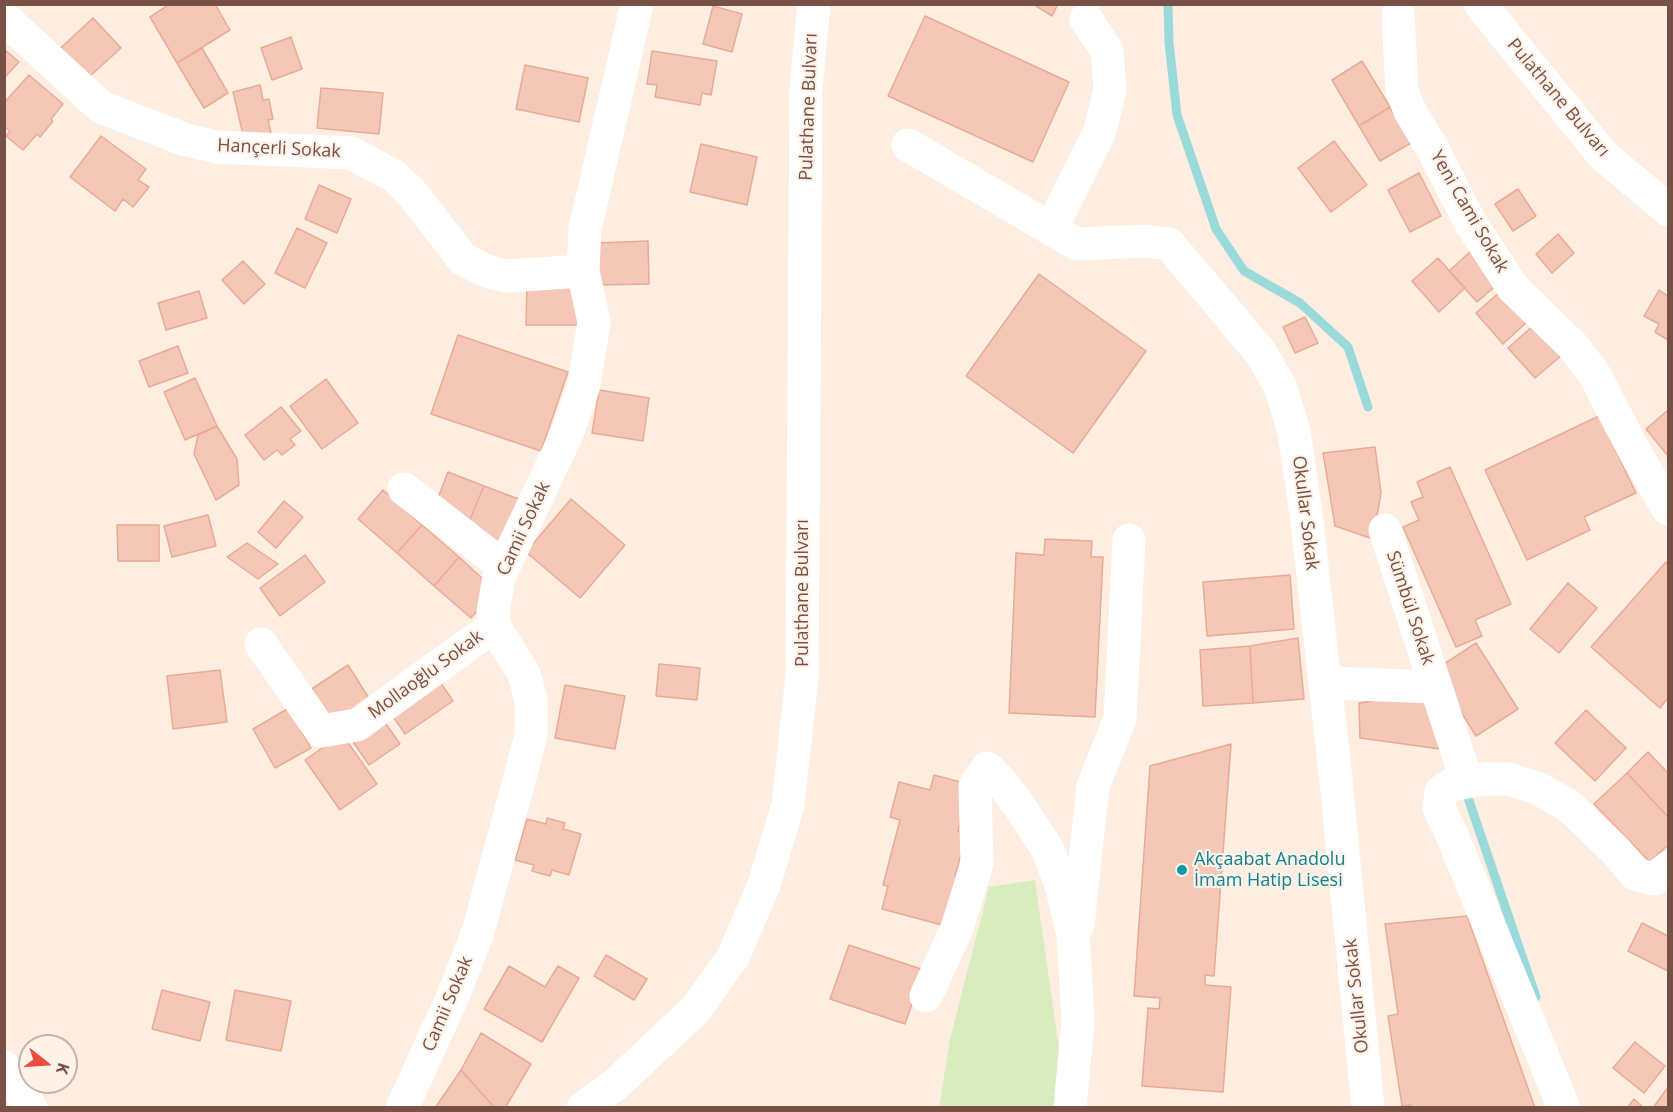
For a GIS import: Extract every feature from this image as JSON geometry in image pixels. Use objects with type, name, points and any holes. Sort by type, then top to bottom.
[{"type":"street","name":"Camii Sokak","points":[[402,1107],[453,996],[478,932],[531,736],[531,699],[524,674],[494,626],[493,612],[499,577],[563,445],[584,385],[594,322],[583,271],[585,229],[637,4]]},
{"type":"street","name":"Pulathane Bulvarı","points":[[583,1107],[616,1084],[695,1010],[733,957],[764,885],[788,805],[802,677],[806,88],[814,4]]},
{"type":"street","name":"Pulathane Bulvarı","points":[[1480,4],[1603,155],[1668,210]]},
{"type":"street","name":"Yeni Cami Sokak","points":[[1398,14],[1402,91],[1410,111],[1470,222],[1513,288],[1573,346],[1594,374],[1668,509]]},
{"type":"street","name":"Hançerli Sokak","points":[[4,18],[101,107],[186,140],[216,147],[351,153],[394,177],[410,191],[463,259],[486,271],[507,276],[583,271]]},
{"type":"street","points":[[1052,229],[1100,131],[1110,89],[1107,51],[1086,19]]},
{"type":"street","name":"Okullar Sokak","points":[[908,145],[1077,244],[1145,241],[1169,244],[1261,353],[1281,388],[1294,432],[1307,521],[1368,1107]]},
{"type":"street","points":[[404,489],[504,566]]},
{"type":"street","name":"Sümbül Sokak","points":[[1384,530],[1436,687],[1458,784]]},
{"type":"street","points":[[1074,960],[1093,786],[1120,719],[1129,540]]},
{"type":"street","name":"Mollaoğlu Sokak","points":[[261,644],[321,731],[357,725],[494,626]]},
{"type":"street","name":"Sümbül Sokak","points":[[1325,683],[1436,687]]},
{"type":"street","points":[[926,996],[957,928],[976,864],[975,786],[987,768],[1003,784],[1048,850],[1062,888],[1073,935],[1078,1020],[1070,1107]]},
{"type":"street","points":[[1564,1107],[1452,835],[1438,808],[1441,792],[1458,784],[1483,779],[1508,779],[1537,788],[1569,806],[1616,851],[1635,874],[1654,879],[1668,868]]},
{"type":"street","points":[[4,1067],[31,1107]]},
{"type":"green space","points":[[1035,880],[1063,1076],[1056,1107],[939,1108],[950,1039],[989,887]]},
{"type":"building","points":[[170,4],[215,4],[230,30],[177,63],[150,17]]},
{"type":"building","points":[[1033,4],[1058,4],[1052,16]]},
{"type":"building","points":[[713,6],[742,14],[732,52],[703,44]]},
{"type":"building","points":[[925,16],[1069,82],[1033,162],[888,96]]},
{"type":"building","points":[[93,18],[121,48],[79,86],[52,56]]},
{"type":"building","points":[[291,37],[302,69],[272,80],[261,48]]},
{"type":"building","points":[[202,48],[228,93],[204,108],[177,63]]},
{"type":"building","points":[[4,49],[19,62],[4,78]]},
{"type":"building","points":[[652,51],[717,61],[711,95],[702,93],[700,105],[655,97],[657,85],[647,84]]},
{"type":"building","points":[[1362,61],[1390,107],[1359,126],[1332,80]]},
{"type":"building","points":[[525,65],[588,78],[579,122],[516,109]]},
{"type":"building","points":[[29,75],[63,104],[40,137],[37,134],[23,150],[6,136],[10,131],[4,126],[4,103]]},
{"type":"building","points":[[260,85],[263,100],[269,99],[273,119],[268,120],[271,133],[244,139],[233,92]]},
{"type":"building","points":[[321,88],[383,93],[379,134],[317,128]]},
{"type":"building","points":[[1390,107],[1411,143],[1380,161],[1359,126]]},
{"type":"building","points":[[101,136],[146,169],[138,180],[149,187],[133,207],[123,199],[115,211],[70,177]]},
{"type":"building","points":[[1334,141],[1367,185],[1331,212],[1298,168]]},
{"type":"building","points":[[701,144],[757,157],[747,205],[690,192]]},
{"type":"building","points":[[1419,173],[1441,216],[1410,232],[1388,190]]},
{"type":"building","points":[[319,185],[351,199],[337,233],[305,219]]},
{"type":"building","points":[[1518,189],[1536,216],[1513,231],[1495,204]]},
{"type":"building","points":[[297,228],[327,243],[305,288],[275,273]]},
{"type":"building","points":[[1558,234],[1574,253],[1552,273],[1536,254]]},
{"type":"building","points":[[648,241],[649,284],[598,285],[597,243]]},
{"type":"building","points":[[1471,251],[1499,283],[1477,302],[1449,271]]},
{"type":"building","points":[[1438,258],[1465,288],[1439,312],[1412,281]]},
{"type":"building","points":[[243,261],[265,284],[244,304],[222,280]]},
{"type":"building","points":[[1039,274],[1146,351],[1073,453],[966,376]]},
{"type":"building","points":[[527,279],[581,281],[580,325],[526,325]]},
{"type":"building","points":[[1502,290],[1529,320],[1503,344],[1476,313]]},
{"type":"building","points":[[1659,290],[1668,296],[1668,340],[1655,332],[1659,324],[1644,316]]},
{"type":"building","points":[[199,291],[207,318],[166,330],[158,303]]},
{"type":"building","points":[[1305,317],[1318,343],[1295,353],[1283,327]]},
{"type":"building","points":[[1534,325],[1562,355],[1535,378],[1508,348]]},
{"type":"building","points":[[458,335],[568,372],[541,451],[431,414]]},
{"type":"building","points":[[178,346],[188,373],[149,387],[139,361]]},
{"type":"building","points":[[195,378],[217,426],[185,440],[164,392]]},
{"type":"building","points":[[326,379],[358,423],[322,449],[290,406]]},
{"type":"building","points":[[599,390],[649,398],[643,441],[592,433]]},
{"type":"building","points":[[281,407],[301,431],[290,439],[295,445],[282,455],[277,450],[264,460],[245,435]]},
{"type":"building","points":[[1668,410],[1668,456],[1646,429]]},
{"type":"building","points":[[1599,416],[1636,493],[1584,517],[1590,530],[1527,560],[1485,470]]},
{"type":"building","points":[[217,426],[237,459],[239,485],[216,500],[194,454],[198,435]]},
{"type":"building","points":[[1375,447],[1381,493],[1373,539],[1335,526],[1323,453]]},
{"type":"building","points":[[1450,467],[1511,604],[1475,620],[1482,636],[1456,647],[1403,527],[1419,520],[1411,502],[1423,497],[1417,482]]},
{"type":"building","points":[[448,472],[484,486],[466,529],[434,508]]},
{"type":"building","points":[[484,486],[529,503],[506,558],[466,529]]},
{"type":"building","points":[[383,490],[422,525],[397,553],[358,519]]},
{"type":"building","points":[[571,499],[625,545],[580,598],[526,552]]},
{"type":"building","points":[[284,501],[303,517],[276,548],[258,532]]},
{"type":"building","points":[[208,515],[216,546],[172,557],[164,526]]},
{"type":"building","points":[[117,525],[159,525],[159,561],[118,561]]},
{"type":"building","points":[[422,525],[459,557],[434,586],[397,553]]},
{"type":"building","points":[[1045,539],[1092,541],[1091,557],[1103,557],[1095,717],[1009,713],[1016,553],[1044,555]]},
{"type":"building","points":[[247,543],[278,564],[258,579],[227,557]]},
{"type":"building","points":[[305,555],[325,582],[280,616],[260,588]]},
{"type":"building","points":[[459,557],[495,590],[471,618],[434,586]]},
{"type":"building","points":[[1666,562],[1668,565],[1668,698],[1660,708],[1591,647]]},
{"type":"building","points":[[1290,575],[1294,629],[1207,636],[1203,582]]},
{"type":"building","points":[[1568,583],[1597,608],[1559,653],[1530,629]]},
{"type":"building","points":[[1298,638],[1304,699],[1253,703],[1250,646]]},
{"type":"building","points":[[1476,643],[1518,709],[1476,736],[1435,670]]},
{"type":"building","points":[[1250,646],[1253,703],[1203,706],[1200,650]]},
{"type":"building","points":[[659,664],[700,668],[697,700],[656,696]]},
{"type":"building","points":[[348,665],[372,703],[335,728],[310,690]]},
{"type":"building","points":[[220,670],[227,722],[173,729],[167,676]]},
{"type":"building","points":[[436,676],[453,701],[405,734],[388,709]]},
{"type":"building","points":[[565,685],[625,696],[615,749],[555,738]]},
{"type":"building","points":[[1423,693],[1440,749],[1360,738],[1359,703]]},
{"type":"building","points":[[289,708],[311,748],[275,768],[253,729]]},
{"type":"building","points":[[1586,710],[1626,748],[1595,781],[1555,743]]},
{"type":"building","points":[[379,714],[400,744],[369,765],[349,736]]},
{"type":"building","points":[[342,734],[377,784],[340,810],[305,760]]},
{"type":"building","name":"Akçaabat Anadolu İmam Hatip Lisesi","points":[[1231,744],[1214,976],[1205,975],[1205,985],[1231,987],[1223,1092],[1142,1086],[1148,1008],[1159,1009],[1160,998],[1134,996],[1150,766]]},
{"type":"building","points":[[1648,752],[1668,773],[1668,817],[1627,773]]},
{"type":"building","points":[[1627,773],[1668,817],[1668,845],[1650,862],[1594,804]]},
{"type":"building","points":[[934,775],[964,783],[966,800],[958,831],[967,833],[955,876],[962,878],[942,925],[882,909],[888,886],[883,885],[900,820],[890,817],[899,782],[930,790]]},
{"type":"building","points":[[547,818],[565,823],[563,829],[581,834],[569,875],[552,870],[550,876],[532,871],[534,865],[515,860],[527,819],[546,824]]},
{"type":"building","points":[[1467,916],[1535,1108],[1411,1108],[1411,1105],[1402,1106],[1388,1016],[1398,1014],[1385,924]]},
{"type":"building","points":[[1642,923],[1668,936],[1668,971],[1628,951]]},
{"type":"building","points":[[849,945],[924,970],[905,1024],[830,999]]},
{"type":"building","points":[[606,955],[647,979],[634,1000],[594,976]]},
{"type":"building","points":[[509,966],[545,987],[558,966],[579,978],[542,1042],[484,1009]]},
{"type":"building","points":[[162,990],[210,1002],[200,1041],[152,1029]]},
{"type":"building","points":[[235,990],[291,1001],[281,1051],[226,1040]]},
{"type":"building","points":[[481,1033],[531,1064],[505,1108],[495,1108],[461,1070]]},
{"type":"building","points":[[1635,1042],[1665,1066],[1644,1093],[1613,1068]]},
{"type":"building","points":[[461,1070],[495,1108],[435,1108]]},
{"type":"building","points":[[1668,1087],[1668,1108],[1653,1108]]},
{"type":"building","points":[[1634,1099],[1644,1108],[1627,1108]]},
{"type":"waterway","points":[[1168,4],[1169,43],[1177,115],[1216,229],[1244,271],[1300,303],[1348,347],[1368,407]]},
{"type":"waterway","points":[[1465,789],[1536,997]]},
{"type":"place","name":"Akçaabat Anadolu İmam Hatip Lisesi","points":[[1182,870]]}]
